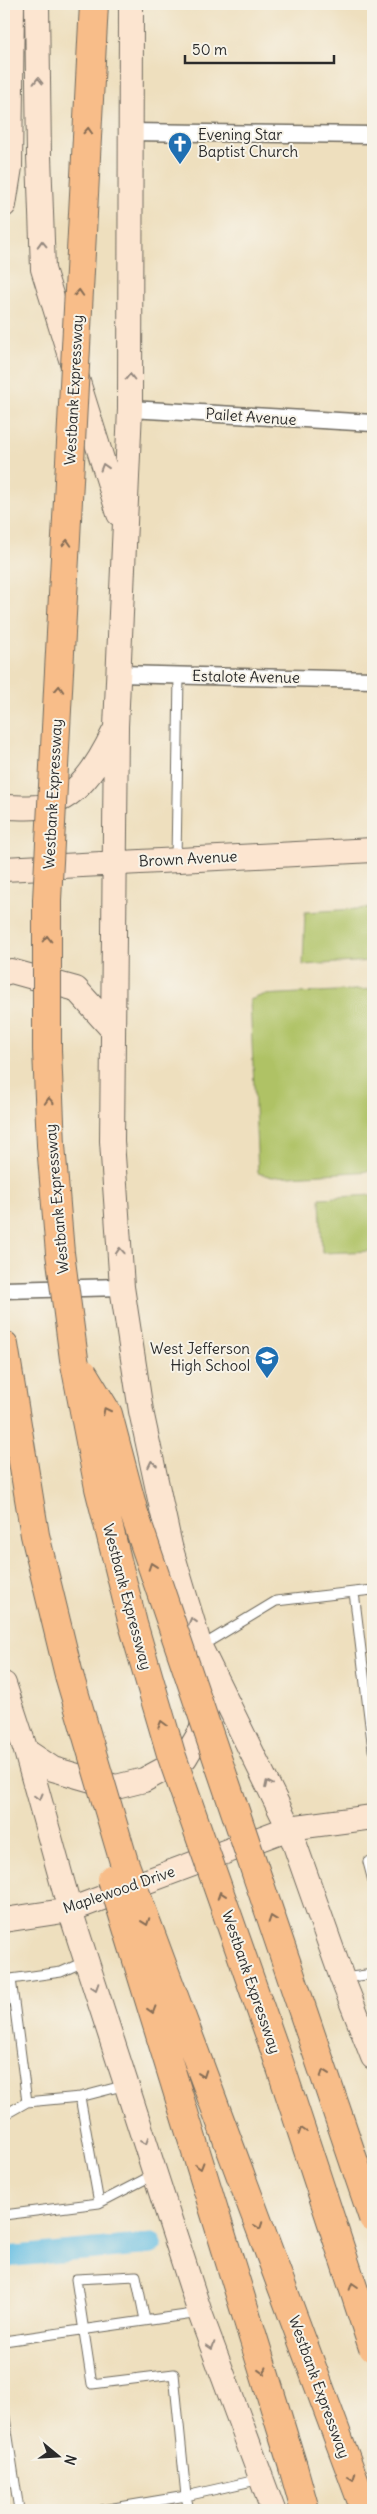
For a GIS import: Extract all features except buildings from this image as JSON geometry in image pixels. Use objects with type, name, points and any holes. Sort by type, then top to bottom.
[{"type":"highway","name":"Westbank Expressway","points":[[94,4],[47,900],[46,1050],[51,1145],[60,1253],[74,1359],[99,1488],[116,1560],[171,1754],[278,2059],[373,2348]]},
{"type":"highway","name":"Westbank Expressway","points":[[4,1345],[34,1535],[68,1675],[124,1862],[364,2510]]},
{"type":"highway","points":[[74,1359],[108,1414],[134,1513],[373,2218]]},
{"type":"highway","points":[[68,1675],[85,1789],[305,2510]]},
{"type":"main road","points":[[4,204],[10,167],[12,4]]},
{"type":"main road","points":[[37,4],[43,269],[124,530]]},
{"type":"main road","points":[[131,4],[130,409],[116,727],[112,1141],[122,1287],[141,1410],[168,1536],[200,1647],[289,1828],[342,1978],[373,2057]]},
{"type":"main road","points":[[4,807],[38,807],[57,802],[72,793],[99,762],[116,727]]},
{"type":"main road","name":"Brown Avenue","points":[[4,869],[373,850]]},
{"type":"main road","points":[[4,973],[11,972],[76,989],[113,1030]]},
{"type":"main road","points":[[26,1751],[53,1769],[116,1786],[144,1780],[185,1758],[201,1731],[214,1675]]},
{"type":"main road","points":[[4,1684],[26,1751],[70,1910],[200,2313],[273,2510]]},
{"type":"main road","name":"Maplewood Drive","points":[[4,1920],[70,1910],[289,1828],[373,1817]]},
{"type":"street","points":[[130,132],[373,135]]},
{"type":"street","name":"Pailet Avenue","points":[[130,409],[373,423]]},
{"type":"street","name":"Estalote Avenue","points":[[118,674],[373,680]]},
{"type":"street","points":[[4,1290],[122,1287]]},
{"type":"lane","points":[[176,860],[179,676]]},
{"type":"lane","points":[[200,1647],[276,1601],[373,1590]]},
{"type":"lane","points":[[354,1592],[372,1744]]},
{"type":"lane","points":[[373,1860],[368,1862],[373,1881]]},
{"type":"lane","points":[[27,2102],[8,1980],[61,1972],[86,1961]]},
{"type":"lane","points":[[342,1978],[373,1974]]},
{"type":"lane","points":[[4,2114],[27,2102],[80,2097],[126,2085]]},
{"type":"lane","points":[[80,2097],[99,2203]]},
{"type":"lane","points":[[4,2215],[99,2203],[155,2174]]},
{"type":"lane","points":[[145,2320],[136,2276],[76,2279],[82,2330],[92,2384],[174,2374],[189,2510]]},
{"type":"lane","points":[[4,2341],[200,2313]]},
{"type":"lane","points":[[4,2411],[19,2510]]},
{"type":"lane","points":[[102,2510],[186,2496],[261,2479]]},
{"type":"green space","points":[[373,908],[373,961],[303,965],[305,912]]},
{"type":"green space","points":[[373,989],[373,1171],[272,1177],[258,1173],[250,1000],[263,995]]},
{"type":"green space","points":[[373,1195],[373,1251],[322,1253],[320,1198]]},
{"type":"waterway","points":[[4,2257],[152,2244]]},
{"type":"place","name":"Evening Star Baptist Church","points":[[180,165]]},
{"type":"place","name":"West Jefferson High School","points":[[267,1379]]}]
